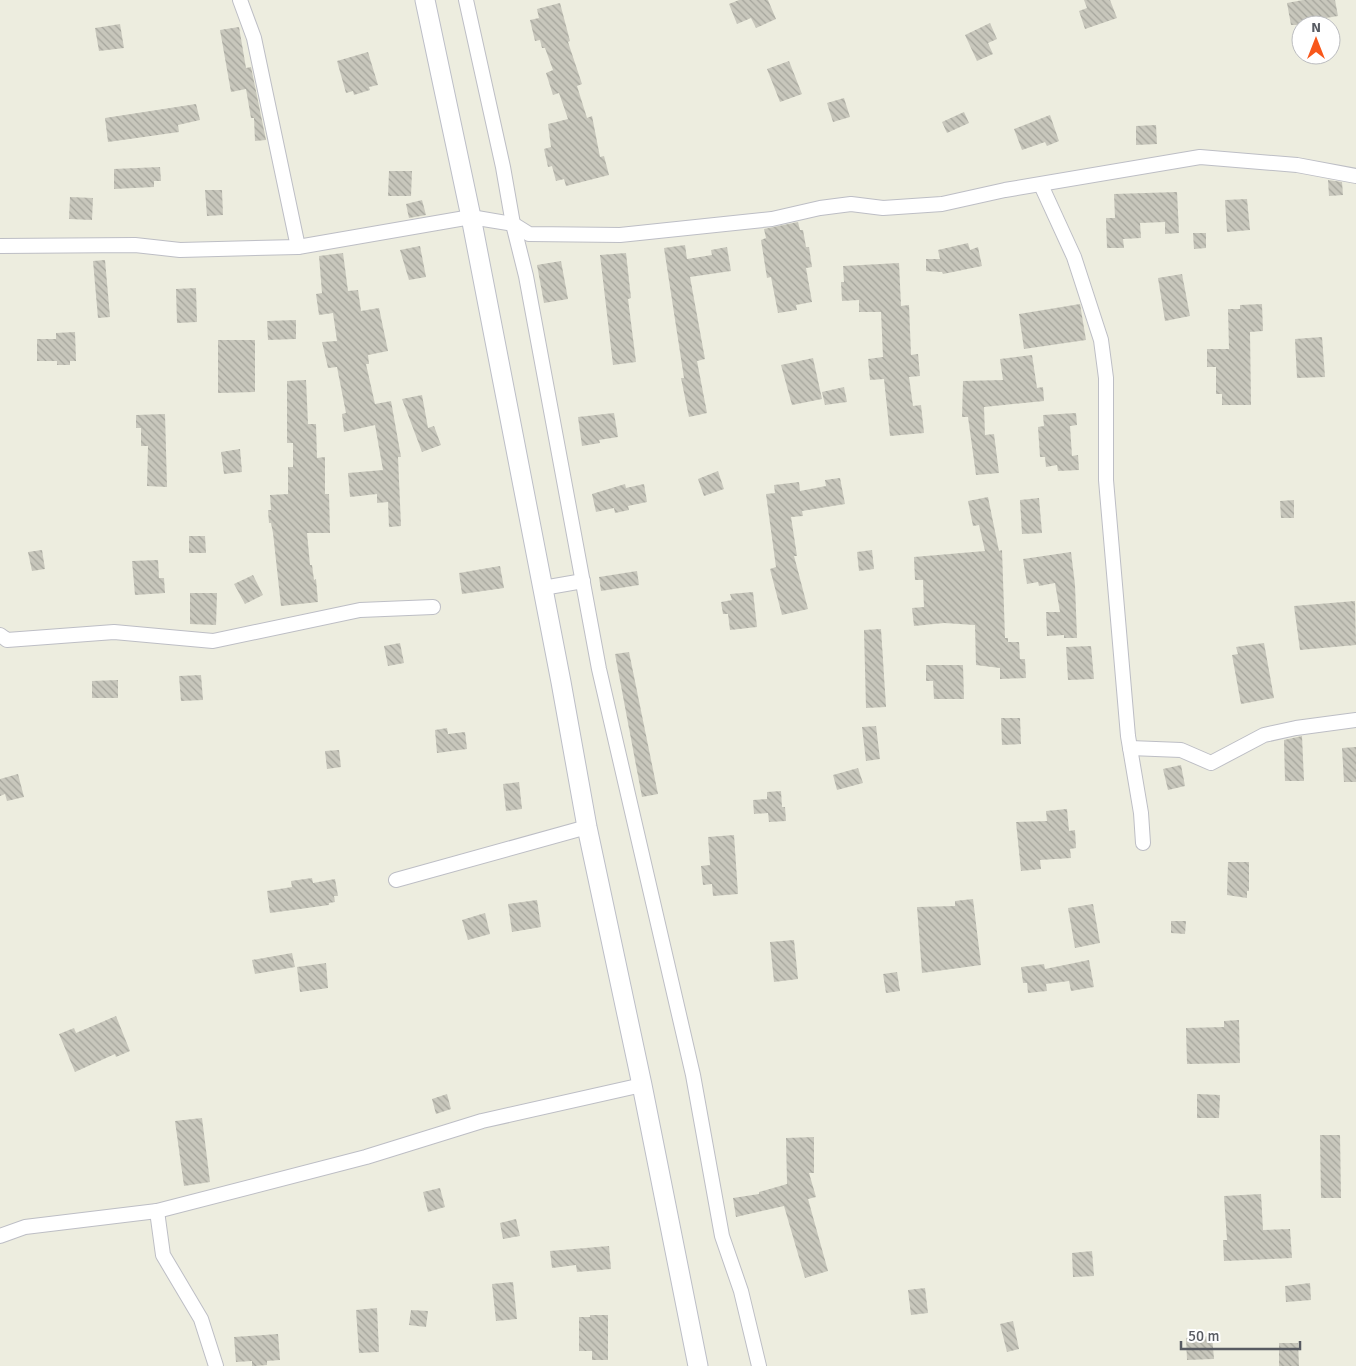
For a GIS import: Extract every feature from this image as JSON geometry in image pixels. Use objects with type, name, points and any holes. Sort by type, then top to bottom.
[{"type":"main road","points":[[425,0],[543,588],[587,827],[642,1085],[698,1366]]},
{"type":"street","points":[[240,0],[254,38],[298,247]]},
{"type":"street","points":[[466,0],[503,167],[513,224],[526,276],[606,698],[692,1076],[722,1236],[741,1291],[759,1366]]},
{"type":"street","points":[[0,246],[134,245],[180,250],[298,247],[470,217],[513,224],[529,234],[620,235],[772,219],[820,208],[851,204],[883,208],[942,204],[1005,190],[1200,157],[1297,165],[1356,176]]},
{"type":"street","points":[[1041,185],[1074,257],[1101,340],[1106,378],[1106,480],[1130,748],[1141,813],[1143,843]]},
{"type":"street","points":[[543,588],[583,581]]},
{"type":"street","points":[[0,635],[7,640],[114,632],[213,641],[360,610],[433,607]]},
{"type":"street","points":[[1130,748],[1181,750],[1211,763],[1264,735],[1296,728],[1356,720]]},
{"type":"street","points":[[396,880],[587,827]]},
{"type":"street","points":[[0,1236],[25,1228],[157,1211],[366,1157],[482,1121],[642,1085]]},
{"type":"street","points":[[157,1211],[163,1255],[201,1319],[209,1339],[216,1366]]},
{"type":"building","points":[[739,0],[768,0],[776,19],[756,28],[751,18],[737,24],[729,4]]},
{"type":"building","points":[[1084,0],[1110,0],[1117,18],[1085,29],[1079,11],[1087,8]]},
{"type":"building","points":[[1303,0],[1335,0],[1338,15],[1291,15],[1291,25],[1287,3]]},
{"type":"building","points":[[560,3],[570,41],[568,42],[582,84],[577,86],[587,118],[592,116],[600,157],[604,156],[609,175],[566,186],[564,179],[556,181],[552,166],[548,167],[544,149],[551,147],[548,124],[568,119],[559,93],[553,95],[546,73],[553,70],[545,48],[542,48],[540,40],[535,41],[530,20],[539,18],[537,9]]},
{"type":"building","points":[[990,23],[997,39],[988,43],[993,54],[977,61],[965,35]]},
{"type":"building","points":[[120,24],[124,48],[99,51],[95,28]]},
{"type":"building","points":[[239,27],[246,68],[251,67],[266,140],[255,141],[254,118],[251,118],[246,89],[231,92],[220,30]]},
{"type":"building","points":[[368,52],[378,85],[369,87],[370,90],[354,95],[353,91],[346,93],[337,61]]},
{"type":"building","points":[[789,61],[802,94],[780,102],[767,69]]},
{"type":"building","points":[[844,98],[850,117],[833,122],[827,103]]},
{"type":"building","points":[[196,104],[200,120],[178,125],[179,132],[108,142],[105,118]]},
{"type":"building","points":[[964,112],[969,123],[947,133],[942,122]]},
{"type":"building","points":[[1050,115],[1059,141],[1047,146],[1045,142],[1022,150],[1014,129]]},
{"type":"building","points":[[1156,125],[1157,144],[1136,145],[1136,126]]},
{"type":"building","points":[[160,167],[161,181],[154,181],[154,187],[114,189],[114,169]]},
{"type":"building","points":[[389,171],[412,171],[411,196],[388,196]]},
{"type":"building","points":[[1328,180],[1342,182],[1343,195],[1329,196]]},
{"type":"building","points":[[205,190],[222,190],[223,215],[207,216]]},
{"type":"building","points":[[1177,192],[1179,233],[1165,234],[1165,222],[1140,223],[1141,238],[1123,239],[1124,248],[1107,248],[1106,218],[1115,218],[1114,194]]},
{"type":"building","points":[[70,197],[93,198],[92,220],[69,219]]},
{"type":"building","points":[[1247,199],[1250,230],[1227,232],[1225,200]]},
{"type":"building","points":[[422,200],[426,215],[409,218],[406,204]]},
{"type":"building","points":[[798,222],[800,230],[803,230],[806,247],[809,247],[812,267],[806,268],[812,302],[796,305],[797,310],[778,313],[771,277],[767,278],[761,240],[766,238],[764,229]]},
{"type":"building","points":[[1193,233],[1206,233],[1206,248],[1194,249]]},
{"type":"building","points":[[968,243],[970,250],[978,247],[982,266],[943,274],[942,272],[926,271],[926,259],[940,259],[938,250]]},
{"type":"building","points":[[685,245],[687,259],[712,255],[711,250],[727,247],[731,271],[690,277],[705,359],[697,361],[707,413],[689,417],[681,378],[684,378],[664,248]]},
{"type":"building","points":[[420,246],[426,277],[409,280],[400,250]]},
{"type":"building","points":[[343,253],[348,291],[358,290],[361,311],[379,308],[388,351],[368,355],[369,364],[366,364],[375,404],[391,401],[401,457],[398,457],[401,526],[389,527],[388,502],[377,503],[377,494],[350,497],[348,473],[383,470],[375,425],[344,432],[342,414],[346,413],[337,367],[328,368],[322,342],[337,341],[333,313],[319,315],[316,294],[322,293],[319,256]]},
{"type":"building","points":[[626,253],[631,298],[628,299],[636,362],[613,365],[600,255]]},
{"type":"building","points":[[105,260],[110,317],[98,318],[93,261]]},
{"type":"building","points":[[561,261],[568,299],[544,303],[537,265]]},
{"type":"building","points":[[899,263],[901,306],[909,305],[911,355],[918,354],[920,376],[909,377],[913,406],[921,405],[924,433],[890,436],[884,379],[870,380],[868,359],[883,357],[881,312],[859,312],[859,300],[842,301],[841,282],[844,282],[843,266]]},
{"type":"building","points":[[1182,274],[1190,316],[1165,321],[1158,278]]},
{"type":"building","points":[[196,288],[197,322],[177,323],[176,289]]},
{"type":"building","points":[[1080,304],[1086,340],[1024,349],[1019,314]]},
{"type":"building","points":[[1262,304],[1263,331],[1250,332],[1251,405],[1222,405],[1222,394],[1216,394],[1216,367],[1207,367],[1207,349],[1229,349],[1228,309],[1240,309],[1240,305]]},
{"type":"building","points":[[296,320],[296,339],[268,340],[267,321]]},
{"type":"building","points":[[75,332],[76,361],[70,361],[70,365],[57,365],[57,361],[37,361],[37,339],[56,339],[56,333]]},
{"type":"building","points":[[1322,337],[1325,377],[1297,378],[1295,339]]},
{"type":"building","points":[[218,340],[255,340],[255,392],[218,393]]},
{"type":"building","points":[[1032,355],[1037,388],[1043,387],[1044,401],[984,407],[985,435],[994,434],[999,473],[976,475],[968,417],[962,417],[963,381],[1003,380],[1000,359]]},
{"type":"building","points":[[813,358],[822,399],[792,405],[781,365]]},
{"type":"building","points":[[306,380],[308,424],[316,424],[317,458],[325,457],[325,494],[329,494],[330,533],[307,533],[310,565],[312,565],[314,580],[316,579],[318,602],[281,606],[273,533],[271,523],[269,523],[268,510],[271,510],[270,495],[288,494],[288,467],[293,467],[293,443],[287,443],[287,381]]},
{"type":"building","points":[[844,387],[847,402],[825,405],[822,392]]},
{"type":"building","points":[[422,395],[428,428],[434,426],[441,445],[422,452],[402,399]]},
{"type":"building","points":[[614,413],[618,437],[599,440],[600,443],[582,446],[578,417]]},
{"type":"building","points":[[1076,413],[1077,425],[1070,426],[1072,456],[1078,455],[1079,470],[1058,471],[1057,465],[1046,467],[1045,457],[1040,457],[1038,427],[1044,426],[1043,415]]},
{"type":"building","points":[[165,414],[167,487],[147,486],[148,446],[141,446],[141,428],[136,428],[136,415]]},
{"type":"building","points":[[240,449],[242,472],[224,474],[221,452]]},
{"type":"building","points":[[718,471],[724,489],[704,496],[698,479]]},
{"type":"building","points":[[840,478],[845,504],[802,511],[803,516],[791,517],[797,556],[794,556],[808,609],[782,615],[770,569],[776,567],[766,494],[775,493],[774,485],[799,482],[800,491],[826,486],[825,480]]},
{"type":"building","points":[[625,484],[626,488],[644,484],[647,502],[628,506],[629,510],[615,513],[614,508],[596,512],[592,494]]},
{"type":"building","points":[[988,497],[999,551],[1002,550],[1005,638],[1008,638],[1008,642],[1019,642],[1020,659],[1025,659],[1026,678],[1000,679],[1000,668],[976,665],[975,625],[944,623],[914,626],[912,608],[924,607],[923,580],[915,580],[914,557],[985,551],[979,525],[973,526],[968,501]]},
{"type":"building","points":[[1039,498],[1042,533],[1022,534],[1020,500]]},
{"type":"building","points":[[1294,500],[1294,518],[1281,518],[1280,501]]},
{"type":"building","points":[[189,536],[205,536],[206,553],[189,553]]},
{"type":"building","points":[[42,550],[45,569],[32,571],[28,552]]},
{"type":"building","points":[[872,550],[874,569],[859,571],[857,552]]},
{"type":"building","points":[[1071,552],[1075,585],[1077,638],[1064,638],[1064,635],[1047,636],[1046,612],[1060,612],[1055,583],[1039,586],[1038,582],[1027,584],[1023,559]]},
{"type":"building","points":[[158,560],[159,578],[164,578],[165,593],[135,595],[132,561]]},
{"type":"building","points":[[500,566],[504,588],[462,594],[459,573]]},
{"type":"building","points":[[637,571],[639,585],[601,591],[599,577]]},
{"type":"building","points":[[253,575],[263,595],[245,604],[234,584]]},
{"type":"building","points":[[753,592],[757,627],[730,630],[728,614],[723,614],[721,602],[732,600],[730,594]]},
{"type":"building","points":[[190,593],[217,593],[216,625],[190,624]]},
{"type":"building","points":[[1355,601],[1356,645],[1300,650],[1294,606]]},
{"type":"building","points":[[881,629],[886,707],[866,708],[864,630]]},
{"type":"building","points":[[400,643],[404,663],[388,666],[384,646]]},
{"type":"building","points":[[1264,643],[1274,698],[1241,704],[1232,655],[1238,654],[1236,647]]},
{"type":"building","points":[[1091,646],[1094,679],[1068,680],[1066,647]]},
{"type":"building","points":[[629,652],[658,794],[642,797],[615,654]]},
{"type":"building","points":[[926,665],[963,665],[964,699],[934,699],[933,681],[926,681]]},
{"type":"building","points":[[201,675],[203,700],[181,701],[179,676]]},
{"type":"building","points":[[118,680],[118,698],[92,698],[92,681]]},
{"type":"building","points":[[1001,718],[1020,718],[1021,744],[1002,745]]},
{"type":"building","points":[[876,726],[880,759],[866,761],[862,727]]},
{"type":"building","points":[[447,728],[448,734],[465,732],[467,749],[437,753],[435,730]]},
{"type":"building","points":[[1302,736],[1304,781],[1285,781],[1284,740]]},
{"type":"building","points":[[1356,747],[1356,782],[1344,782],[1342,748]]},
{"type":"building","points":[[339,750],[341,767],[327,769],[325,751]]},
{"type":"building","points":[[1181,765],[1185,786],[1168,790],[1163,769]]},
{"type":"building","points":[[858,768],[863,783],[837,790],[833,775]]},
{"type":"building","points":[[18,774],[24,797],[7,801],[5,794],[0,796],[0,779]]},
{"type":"building","points":[[519,782],[522,809],[506,811],[503,784]]},
{"type":"building","points":[[781,791],[782,807],[785,807],[786,821],[769,822],[768,813],[754,814],[753,800],[767,799],[767,792]]},
{"type":"building","points":[[1067,809],[1069,831],[1075,830],[1076,848],[1070,849],[1071,858],[1040,860],[1041,869],[1021,871],[1016,822],[1047,821],[1046,811]]},
{"type":"building","points":[[734,835],[738,894],[713,896],[712,884],[703,885],[701,866],[710,865],[708,837]]},
{"type":"building","points":[[1228,862],[1249,862],[1249,891],[1247,891],[1247,898],[1227,895]]},
{"type":"building","points":[[312,878],[313,883],[335,879],[338,896],[334,896],[335,902],[329,903],[329,905],[270,913],[267,891],[292,887],[291,881]]},
{"type":"building","points":[[973,899],[981,965],[922,973],[917,907],[955,906],[955,901]]},
{"type":"building","points":[[537,900],[541,927],[512,932],[508,904]]},
{"type":"building","points":[[1093,904],[1100,943],[1075,948],[1068,908]]},
{"type":"building","points":[[485,913],[490,934],[468,940],[462,920]]},
{"type":"building","points":[[1171,921],[1186,921],[1185,934],[1171,933]]},
{"type":"building","points":[[794,940],[798,979],[774,982],[770,942]]},
{"type":"building","points":[[292,953],[295,967],[255,974],[252,960]]},
{"type":"building","points":[[1089,960],[1094,987],[1071,991],[1069,981],[1046,984],[1047,991],[1028,993],[1027,983],[1023,983],[1021,967],[1044,964],[1045,969]]},
{"type":"building","points":[[326,963],[328,988],[300,992],[297,967]]},
{"type":"building","points":[[897,972],[900,991],[886,993],[883,974]]},
{"type":"building","points":[[116,1016],[130,1051],[116,1057],[115,1054],[75,1072],[59,1034],[74,1028],[76,1033]]},
{"type":"building","points":[[1239,1020],[1240,1063],[1187,1064],[1186,1028],[1224,1027],[1224,1021]]},
{"type":"building","points":[[447,1094],[451,1109],[436,1114],[432,1099]]},
{"type":"building","points":[[1197,1094],[1220,1095],[1219,1118],[1197,1118]]},
{"type":"building","points":[[202,1118],[210,1182],[184,1186],[175,1121]]},
{"type":"building","points":[[1320,1135],[1340,1135],[1341,1198],[1321,1198]]},
{"type":"building","points":[[814,1137],[814,1173],[809,1173],[816,1197],[808,1199],[828,1271],[805,1278],[784,1206],[736,1217],[733,1198],[759,1194],[759,1192],[787,1184],[786,1138]]},
{"type":"building","points":[[440,1188],[445,1207],[428,1212],[423,1192]]},
{"type":"building","points":[[1261,1194],[1263,1230],[1290,1229],[1292,1258],[1224,1261],[1223,1240],[1227,1240],[1224,1196]]},
{"type":"building","points":[[516,1219],[520,1236],[503,1239],[500,1223]]},
{"type":"building","points":[[609,1246],[611,1269],[577,1272],[576,1265],[552,1268],[550,1251]]},
{"type":"building","points":[[1092,1251],[1094,1276],[1073,1277],[1072,1253]]},
{"type":"building","points":[[513,1282],[517,1319],[496,1321],[492,1284]]},
{"type":"building","points":[[1310,1283],[1311,1300],[1286,1302],[1285,1286]]},
{"type":"building","points":[[925,1288],[928,1313],[911,1315],[908,1290]]},
{"type":"building","points":[[377,1308],[379,1352],[359,1353],[356,1310]]},
{"type":"building","points":[[411,1310],[428,1311],[426,1327],[409,1325]]},
{"type":"building","points":[[590,1315],[608,1315],[608,1360],[592,1360],[592,1351],[579,1351],[579,1317],[590,1317]]},
{"type":"building","points":[[1013,1321],[1019,1349],[1007,1352],[1000,1324]]},
{"type":"building","points":[[278,1334],[280,1360],[267,1361],[267,1365],[255,1366],[252,1366],[252,1361],[236,1362],[234,1337]]},
{"type":"building","points":[[1212,1336],[1214,1359],[1187,1360],[1186,1338]]},
{"type":"building","points":[[1279,1343],[1298,1343],[1299,1366],[1279,1366]]}]
